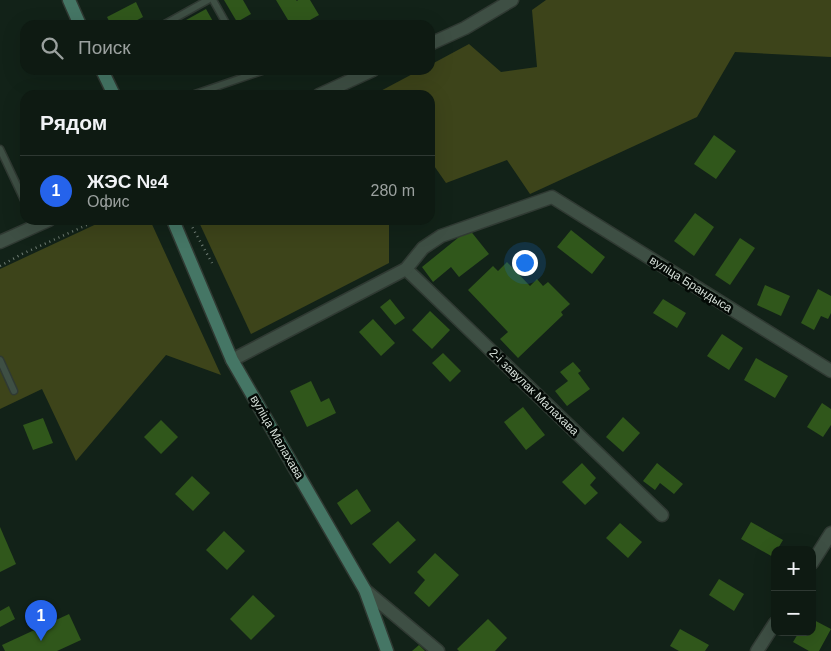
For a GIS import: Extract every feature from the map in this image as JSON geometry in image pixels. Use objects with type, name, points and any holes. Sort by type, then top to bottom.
[{"type":"street","points":[[69,0],[78,20]]},
{"type":"street","points":[[435,42],[465,28],[512,0]]},
{"type":"street","points":[[104,75],[112,90]]},
{"type":"street","points":[[330,90],[362,75]]},
{"type":"street","name":"вуліца Брандыса","points":[[406,269],[423,248],[440,236],[552,197],[831,372]]},
{"type":"street","points":[[0,242],[30,225]]},
{"type":"street","name":"вуліца Малахава","points":[[175,225],[232,360],[365,590],[386,651]]},
{"type":"street","points":[[232,360],[406,269]]},
{"type":"street","name":"2-і завулак Малахава","points":[[406,269],[662,515]]},
{"type":"street","points":[[816,557],[831,533]]},
{"type":"street","points":[[365,590],[438,651]]},
{"type":"street","points":[[757,651],[771,629]]},
{"type":"lane","points":[[172,20],[208,0]]},
{"type":"lane","points":[[213,0],[224,20]]},
{"type":"lane","points":[[207,90],[250,75]]},
{"type":"lane","points":[[0,149],[20,191]]},
{"type":"lane","points":[[0,360],[14,391]]},
{"type":"path","points":[[0,266],[87,225]]},
{"type":"path","points":[[192,225],[212,263]]},
{"type":"green space","points":[[546,0],[831,0],[831,57],[735,52],[697,117],[530,194],[507,160],[446,183],[435,167],[435,90],[382,90],[411,75],[435,75],[435,62],[469,44],[501,72],[537,67],[532,10]]},
{"type":"green space","points":[[94,225],[152,225],[221,375],[166,355],[76,461],[42,389],[0,409],[0,269]]},
{"type":"green space","points":[[200,225],[389,225],[389,263],[251,334]]},
{"type":"building","points":[[224,0],[243,0],[251,14],[240,20],[236,20]]},
{"type":"building","points":[[276,0],[310,0],[319,15],[310,20],[288,20]]},
{"type":"building","points":[[136,2],[143,17],[137,20],[108,20],[107,17]]},
{"type":"building","points":[[206,9],[212,20],[186,20]]},
{"type":"building","points":[[714,135],[736,151],[716,179],[694,164]]},
{"type":"building","points":[[695,213],[714,227],[694,256],[674,241]]},
{"type":"building","points":[[469,229],[489,254],[459,277],[451,267],[433,282],[422,267]]},
{"type":"building","points":[[571,230],[605,257],[592,274],[557,247]]},
{"type":"building","points":[[740,238],[755,248],[730,285],[715,275]]},
{"type":"building","points":[[507,262],[530,286],[537,279],[543,286],[548,282],[570,304],[561,312],[563,315],[518,358],[500,339],[508,332],[468,290],[493,266],[498,271]]},
{"type":"building","points":[[765,285],[790,296],[781,316],[757,305]]},
{"type":"building","points":[[818,289],[831,296],[831,313],[828,319],[821,316],[814,330],[801,323]]},
{"type":"building","points":[[390,299],[405,318],[395,325],[380,307]]},
{"type":"building","points":[[663,299],[686,313],[677,328],[653,313]]},
{"type":"building","points":[[430,311],[450,330],[432,349],[412,330]]},
{"type":"building","points":[[373,319],[395,343],[381,356],[359,332]]},
{"type":"building","points":[[722,334],[743,348],[729,370],[707,356]]},
{"type":"building","points":[[443,353],[461,371],[450,382],[432,363]]},
{"type":"building","points":[[756,358],[788,376],[775,398],[744,380]]},
{"type":"building","points":[[573,362],[581,371],[578,373],[590,389],[567,406],[555,391],[568,381],[560,372]]},
{"type":"building","points":[[311,381],[321,402],[329,398],[336,413],[307,427],[290,391]]},
{"type":"building","points":[[822,403],[831,409],[831,425],[823,437],[807,427]]},
{"type":"building","points":[[523,407],[545,435],[526,450],[504,422]]},
{"type":"building","points":[[623,417],[640,433],[623,452],[606,437]]},
{"type":"building","points":[[43,418],[53,443],[33,450],[23,425]]},
{"type":"building","points":[[161,420],[178,437],[161,454],[144,437]]},
{"type":"building","points":[[582,463],[596,478],[590,485],[598,493],[585,505],[562,482]]},
{"type":"building","points":[[657,463],[683,484],[674,494],[660,483],[655,490],[643,481]]},
{"type":"building","points":[[192,476],[210,493],[193,511],[175,494]]},
{"type":"building","points":[[357,489],[371,511],[351,525],[337,503]]},
{"type":"building","points":[[398,521],[416,540],[390,564],[372,544]]},
{"type":"building","points":[[751,522],[783,540],[779,546],[771,546],[771,556],[741,539]]},
{"type":"building","points":[[620,523],[642,542],[628,558],[606,538]]},
{"type":"building","points":[[0,527],[16,564],[0,572]]},
{"type":"building","points":[[224,531],[245,551],[227,570],[206,550]]},
{"type":"building","points":[[435,553],[459,575],[429,607],[414,593],[425,580],[417,572]]},
{"type":"building","points":[[719,579],[744,594],[734,611],[709,595]]},
{"type":"building","points":[[253,595],[275,616],[251,640],[230,619]]},
{"type":"building","points":[[9,606],[15,619],[0,627],[0,611]]},
{"type":"building","points":[[69,614],[81,640],[57,651],[5,651],[2,645]]},
{"type":"building","points":[[488,619],[507,638],[495,651],[459,651],[457,649]]},
{"type":"building","points":[[816,621],[831,629],[819,651],[809,651],[793,642],[797,636],[816,636]]},
{"type":"building","points":[[680,629],[709,645],[705,651],[679,651],[670,646]]},
{"type":"building","points":[[419,645],[425,651],[412,651]]},
{"type":"place","name":"ЖЭС №4","points":[[41,641]]}]
